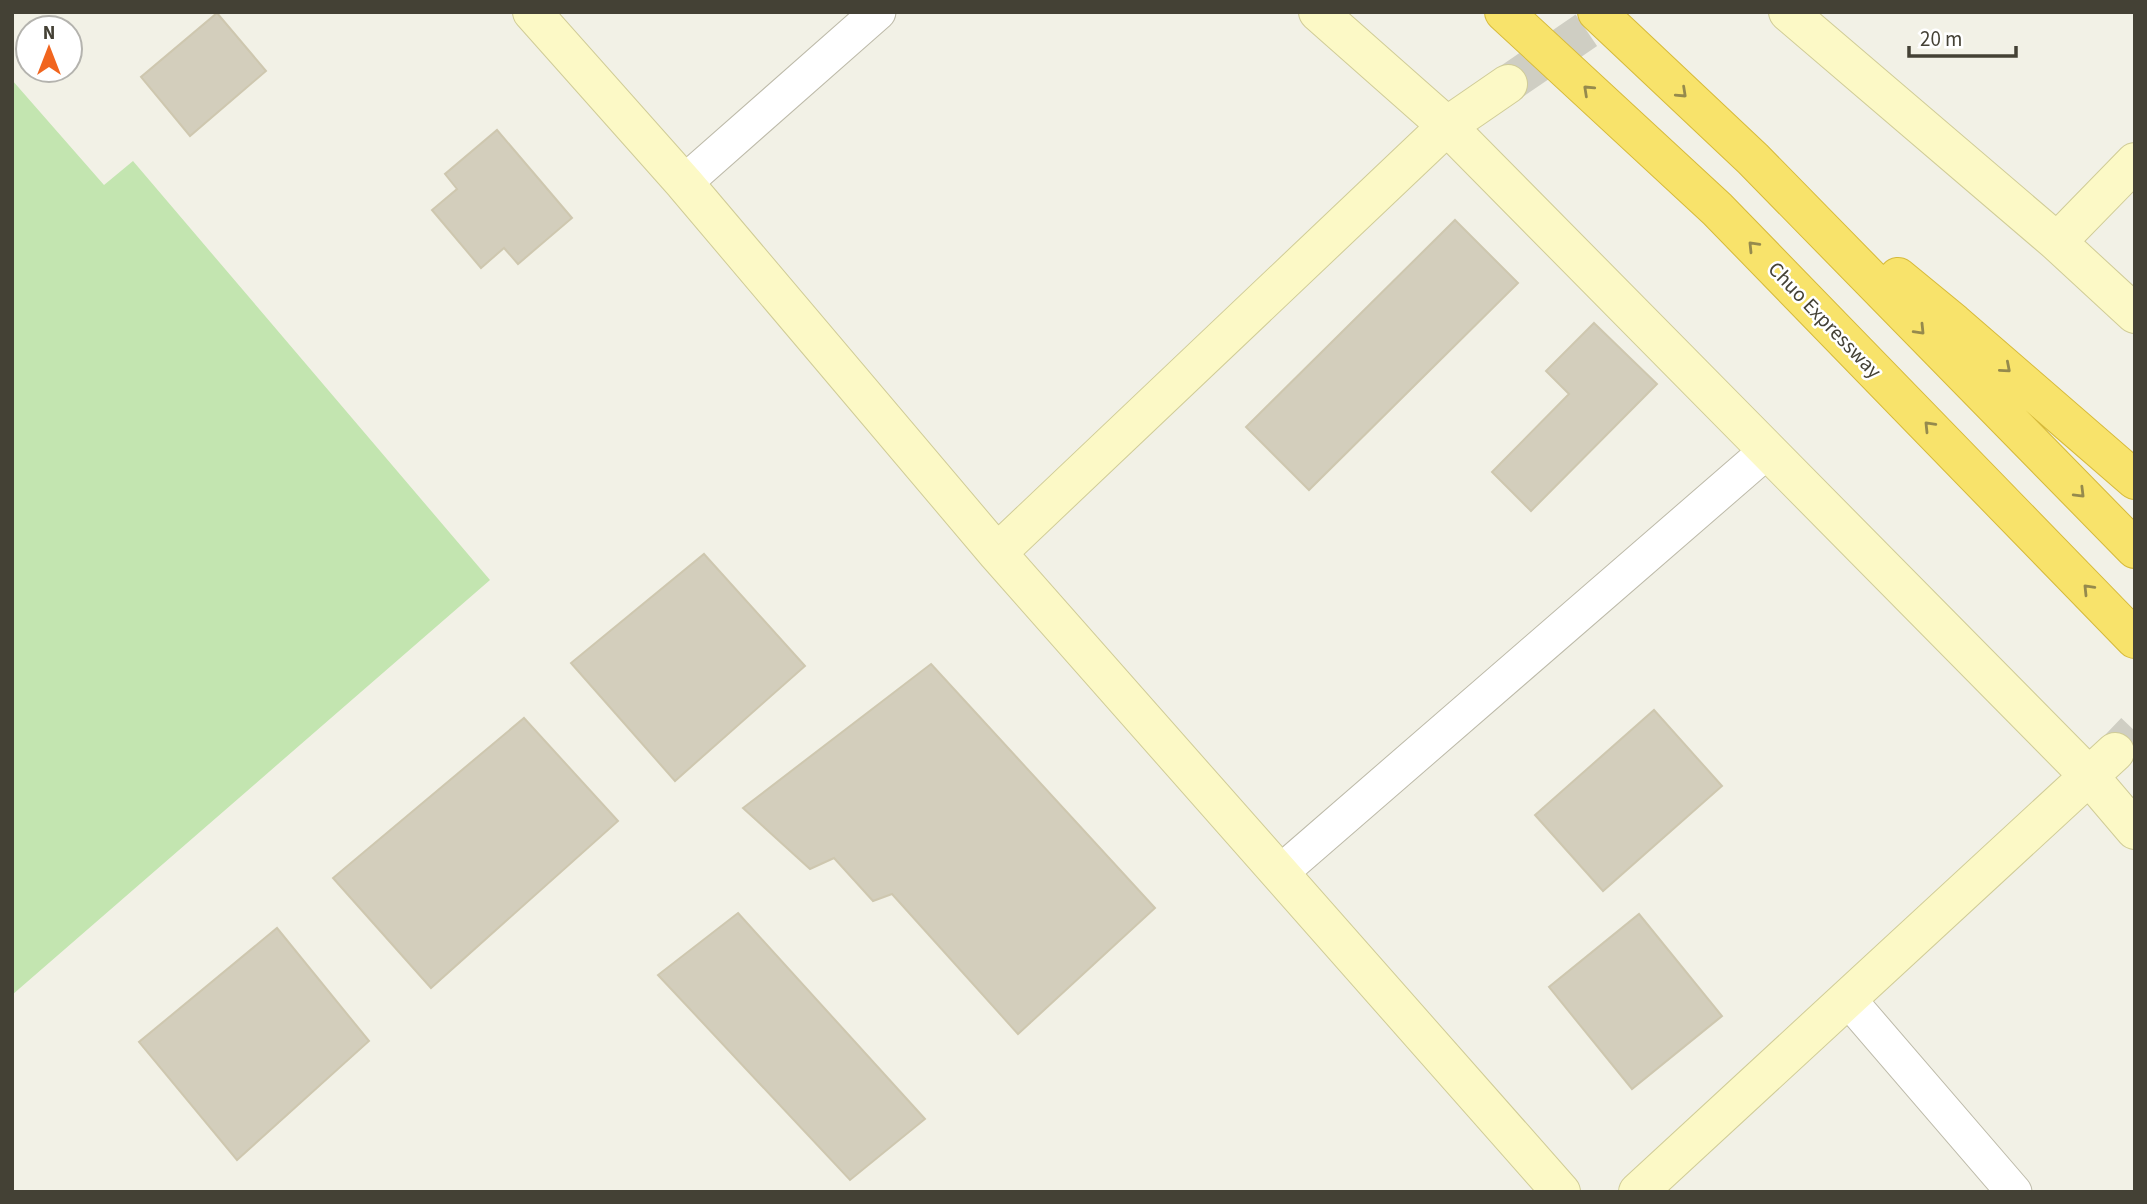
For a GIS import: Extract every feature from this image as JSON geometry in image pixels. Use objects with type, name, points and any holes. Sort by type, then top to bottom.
[{"type":"highway","name":"Chuo Expressway","points":[[1504,12],[1717,209],[2135,639]]},
{"type":"highway","points":[[1597,12],[1753,159],[2135,549]]},
{"type":"highway","points":[[1753,159],[1954,323],[2135,480]]},
{"type":"street","points":[[532,12],[684,183],[997,552],[1561,1192]]},
{"type":"street","points":[[684,183],[878,12]]},
{"type":"street","points":[[1318,12],[1447,126],[1768,450],[2102,764],[2135,830]]},
{"type":"street","points":[[1788,12],[2057,242],[2135,314]]},
{"type":"street","points":[[997,552],[1447,126],[1508,84]]},
{"type":"street","points":[[2057,242],[2135,162]]},
{"type":"street","points":[[1281,872],[1768,450]]},
{"type":"street","points":[[1638,1192],[2102,764]]},
{"type":"street","points":[[1847,999],[2014,1192]]},
{"type":"green space","points":[[12,80],[104,185],[133,161],[490,580],[12,995]]},
{"type":"building","points":[[217,13],[266,71],[190,136],[141,77]]},
{"type":"building","points":[[497,130],[572,218],[518,264],[504,248],[481,268],[432,210],[457,189],[445,174]]},
{"type":"building","points":[[1455,220],[1518,283],[1309,490],[1246,427]]},
{"type":"building","points":[[1594,323],[1657,384],[1531,511],[1492,472],[1569,394],[1546,371]]},
{"type":"building","points":[[704,554],[805,666],[675,781],[571,663]]},
{"type":"building","points":[[931,664],[1155,908],[1018,1034],[892,894],[873,901],[834,858],[810,869],[743,808]]},
{"type":"building","points":[[1654,710],[1722,786],[1603,891],[1535,815]]},
{"type":"building","points":[[524,718],[618,821],[431,988],[333,878]]},
{"type":"building","points":[[738,913],[925,1119],[850,1180],[658,975]]},
{"type":"building","points":[[1639,914],[1722,1016],[1632,1089],[1549,987]]},
{"type":"building","points":[[277,928],[369,1041],[237,1160],[139,1042]]},
{"type":"tunnel","points":[[1508,84],[1613,12]]},
{"type":"tunnel","points":[[2115,752],[2135,731]]}]
